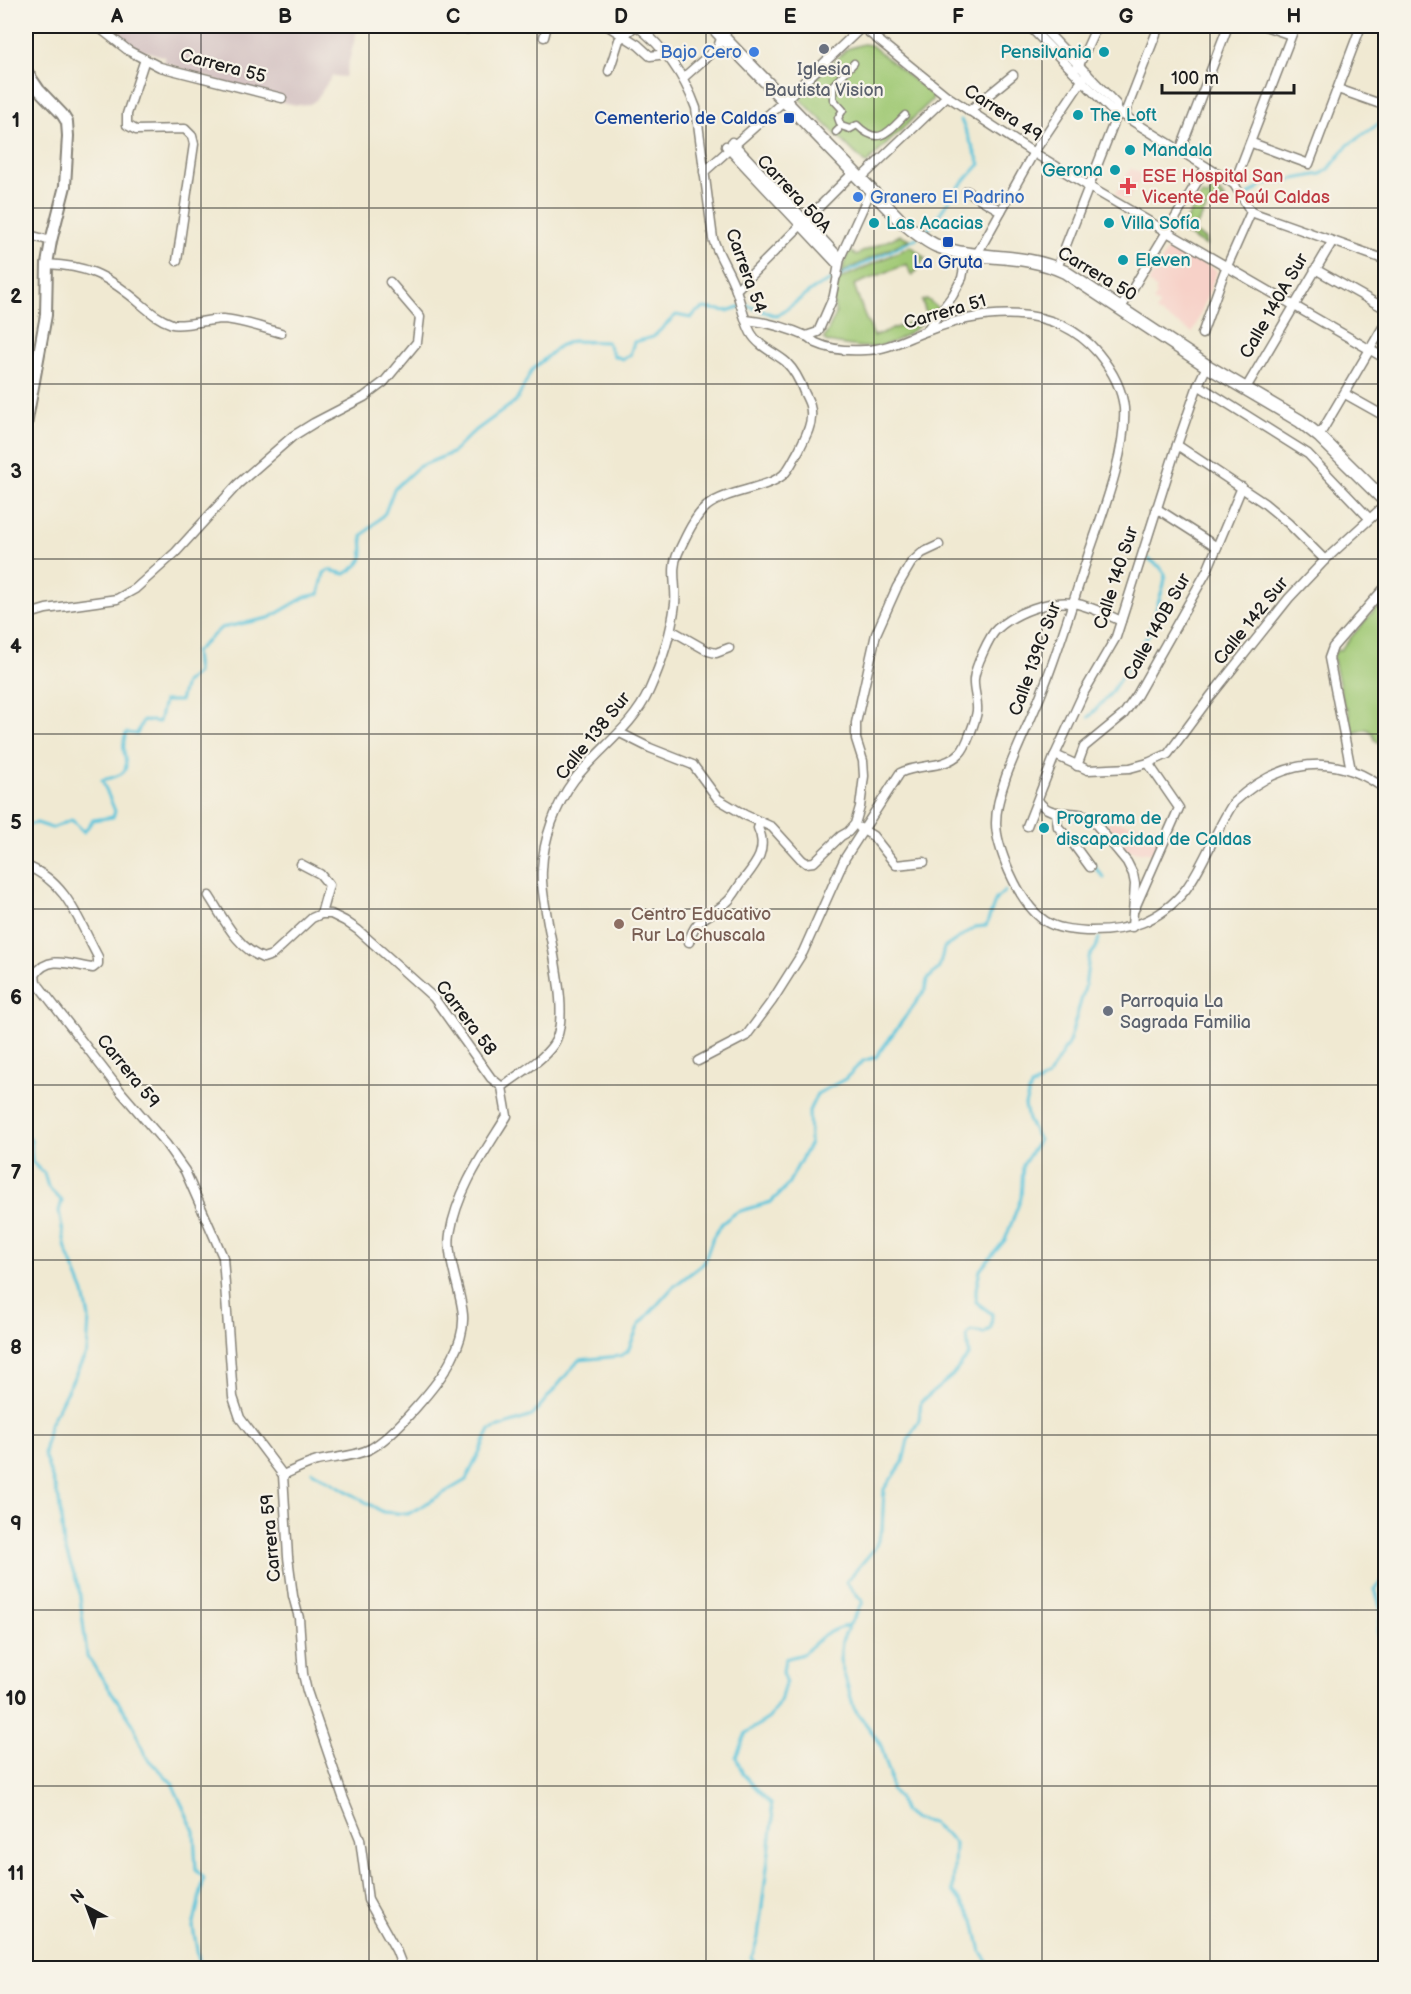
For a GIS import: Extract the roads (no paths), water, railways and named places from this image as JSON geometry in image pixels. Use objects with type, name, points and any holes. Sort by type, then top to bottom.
[{"type":"main road","name":"Carrera 50","points":[[712,26],[857,176],[924,239],[936,245],[972,253],[1030,260],[1057,268],[1207,366],[1278,406],[1319,436],[1386,503]]},
{"type":"street","name":"Carrera 55","points":[[97,26],[129,51],[160,67],[282,98]]},
{"type":"street","points":[[544,37],[547,26]]},
{"type":"street","points":[[608,26],[624,35],[650,57],[667,54]]},
{"type":"street","points":[[609,71],[619,40],[636,26]]},
{"type":"street","name":"Carrera 54","points":[[636,26],[667,54],[683,78],[696,108],[713,239],[736,290],[752,335],[792,368],[811,406],[810,426],[782,476]]},
{"type":"street","points":[[683,78],[718,47],[722,36],[731,26]]},
{"type":"street","points":[[704,168],[785,100],[862,26]]},
{"type":"street","name":"Carrera 49","points":[[862,26],[947,96],[969,111],[1088,186],[1386,359]]},
{"type":"street","points":[[1076,68],[1096,26]]},
{"type":"street","points":[[1057,268],[1088,186],[1159,26]]},
{"type":"street","points":[[1180,151],[1228,26]]},
{"type":"street","points":[[1265,26],[1291,35]]},
{"type":"street","points":[[1234,184],[1252,143],[1295,26]]},
{"type":"street","points":[[1252,143],[1309,164],[1361,26]]},
{"type":"street","points":[[1036,27],[1084,77],[1116,105],[1121,114],[1234,184],[1251,212],[1386,260]]},
{"type":"street","points":[[145,58],[128,114],[127,125],[136,130],[185,129],[192,136],[194,144],[177,261]]},
{"type":"street","points":[[854,63],[835,81],[832,90],[833,99],[843,110],[838,118],[838,129],[850,129],[857,124],[867,134],[881,136],[905,115]]},
{"type":"street","points":[[26,71],[67,122],[68,161],[65,186],[47,264],[46,315],[26,425]]},
{"type":"street","points":[[969,111],[1013,75]]},
{"type":"street","points":[[927,331],[953,295],[972,253],[1001,211],[1034,152],[1084,77]]},
{"type":"street","points":[[1338,89],[1386,106]]},
{"type":"street","points":[[736,290],[802,223],[947,96]]},
{"type":"street","name":"Carrera 50A","points":[[730,145],[839,262]]},
{"type":"street","points":[[1121,308],[1206,168]]},
{"type":"street","points":[[806,336],[819,332],[832,300],[839,262],[871,190]]},
{"type":"street","points":[[967,191],[1001,211]]},
{"type":"street","points":[[1202,334],[1251,212]]},
{"type":"street","points":[[26,234],[51,241]]},
{"type":"street","name":"Calle 140A Sur","points":[[1246,388],[1332,242]]},
{"type":"street","points":[[47,264],[101,274],[160,320],[176,326],[225,319],[281,333]]},
{"type":"street","points":[[1315,270],[1386,309]]},
{"type":"street","points":[[26,615],[46,609],[117,599],[135,589],[176,552],[238,484],[293,436],[364,397],[384,382],[417,342],[420,317],[390,282]]},
{"type":"street","name":"Carrera 51","points":[[744,315],[806,336],[815,343],[833,348],[865,350],[890,346],[927,331],[996,314],[1041,317],[1071,331],[1095,350],[1109,369],[1118,385],[1124,409],[1123,439],[1106,503]]},
{"type":"street","points":[[1319,436],[1386,322]]},
{"type":"street","name":"Calle 140 Sur","points":[[1028,826],[1055,755],[1084,692],[1116,637],[1177,445],[1207,366]]},
{"type":"street","points":[[1198,385],[1308,454],[1369,518]]},
{"type":"street","points":[[1345,394],[1386,417]]},
{"type":"street","points":[[1177,445],[1242,487],[1288,523],[1324,560]]},
{"type":"street","name":"Calle 138 Sur","points":[[502,1087],[543,1056],[554,1045],[559,1035],[556,969],[542,891],[545,847],[555,815],[574,781],[633,719],[648,692],[672,630],[676,557],[696,520],[706,507],[719,499],[782,476]]},
{"type":"street","name":"Calle 140B Sur","points":[[1077,766],[1084,747],[1123,716],[1137,695],[1207,571],[1242,487]]},
{"type":"street","name":"Calle 139C Sur","points":[[1106,503],[1044,688],[1005,779],[999,798],[996,826],[1010,874],[1028,904],[1047,922],[1056,927],[1081,930],[1115,931],[1132,927]]},
{"type":"street","name":"Calle 142 Sur","points":[[1148,764],[1168,754],[1289,598],[1324,560],[1386,503]]},
{"type":"street","points":[[1156,508],[1217,547]]},
{"type":"street","points":[[620,733],[693,765],[718,799],[771,827],[801,859],[810,863],[814,862],[855,824],[860,807],[864,776],[863,761],[856,739],[856,723],[876,634],[897,586],[911,563],[922,553],[939,545]]},
{"type":"street","points":[[1351,770],[1329,658],[1333,647],[1386,586]]},
{"type":"street","points":[[698,1061],[746,1036],[772,1001],[803,952],[845,858],[900,773],[909,768],[933,766],[954,759],[962,751],[977,712],[974,677],[990,638],[996,630],[1016,616],[1048,604],[1072,603],[1121,621]]},
{"type":"street","points":[[672,630],[708,651],[716,653],[729,648]]},
{"type":"street","points":[[1055,755],[1088,770],[1130,768],[1148,764],[1179,808],[1134,910]]},
{"type":"street","points":[[1132,927],[1162,912],[1185,890],[1234,802],[1246,791],[1275,774],[1304,765],[1330,764],[1365,776],[1386,790]]},
{"type":"street","points":[[1038,800],[1046,809],[1056,813],[1083,814],[1090,817],[1127,862],[1135,884],[1132,927]]},
{"type":"street","points":[[1056,813],[1058,828],[1071,841],[1090,867]]},
{"type":"street","points":[[689,942],[697,922],[728,901],[757,863],[762,847],[762,837],[758,828],[760,822]]},
{"type":"street","points":[[855,824],[873,836],[896,865],[924,862]]},
{"type":"street","points":[[209,896],[240,942],[251,953],[263,958],[272,955],[312,918],[321,914],[329,885],[320,874],[301,864]]},
{"type":"street","name":"Carrera 59","points":[[26,867],[35,870],[70,900],[98,957],[98,964],[93,968],[62,962],[44,966],[35,975],[36,982],[185,1171],[223,1257],[233,1397],[240,1418],[283,1475],[288,1557],[293,1596],[299,1618],[303,1674],[307,1691],[343,1797],[360,1839],[368,1900],[396,1950],[402,1968]]},
{"type":"street","name":"Carrera 58","points":[[321,914],[331,914],[358,930],[396,965],[417,980],[434,998],[491,1078],[502,1087]]},
{"type":"street","points":[[283,1475],[315,1462],[358,1454],[380,1442],[426,1396],[452,1360],[462,1336],[464,1322],[449,1237],[453,1218],[465,1187],[478,1161],[507,1116],[502,1087]]},
{"type":"waterway","points":[[1246,197],[1262,185],[1321,174],[1329,169],[1348,145],[1386,119]]},
{"type":"waterway","points":[[922,234],[928,230],[958,188],[980,164],[961,120]]},
{"type":"waterway","points":[[26,825],[37,823],[52,828],[72,820],[84,832],[93,820],[113,817],[115,811],[102,780],[115,777],[125,769],[126,733],[137,734],[143,720],[159,722],[164,701],[180,701],[185,683],[197,673],[195,652],[221,628],[269,618],[305,597],[319,594],[324,573],[329,570],[345,574],[360,563],[363,555],[362,536],[385,513],[394,489],[418,467],[452,453],[471,434],[516,401],[532,370],[559,346],[572,341],[607,342],[614,356],[623,359],[630,355],[634,342],[653,337],[676,315],[691,318],[704,308],[727,311],[745,305],[777,316],[815,288],[917,238]]},
{"type":"waterway","points":[[1089,717],[1111,693],[1149,633],[1165,574],[1149,559]]},
{"type":"waterway","points":[[1092,863],[1104,878]]},
{"type":"waterway","points":[[312,1471],[383,1512],[408,1514],[466,1480],[490,1430],[532,1416],[579,1360],[620,1356],[628,1351],[639,1325],[673,1287],[704,1263],[713,1237],[722,1223],[737,1212],[771,1202],[787,1186],[810,1143],[809,1111],[817,1094],[845,1079],[863,1061],[876,1057],[925,990],[927,980],[939,968],[944,948],[975,927],[986,926],[996,899],[1005,891]]},
{"type":"waterway","points":[[760,1968],[752,1957],[758,1937],[773,1821],[771,1804],[743,1774],[736,1757],[746,1733],[769,1718],[780,1701],[786,1681],[783,1672],[785,1659],[803,1654],[825,1634],[850,1624],[863,1602],[846,1582],[875,1548],[882,1530],[884,1489],[903,1462],[908,1440],[919,1420],[921,1402],[952,1376],[969,1355],[967,1335],[971,1331],[984,1333],[991,1328],[992,1314],[976,1302],[976,1289],[980,1270],[1005,1240],[1021,1198],[1023,1165],[1039,1140],[1028,1120],[1025,1105],[1031,1087],[1047,1078],[1069,1042],[1085,987],[1089,957],[1096,948],[1099,938]]},
{"type":"waterway","points":[[26,1136],[31,1140],[32,1162],[44,1173],[48,1187],[62,1201],[59,1211],[66,1249],[84,1293],[89,1318],[87,1352],[49,1426],[44,1454],[59,1500],[64,1546],[79,1588],[87,1656],[133,1724],[145,1755],[172,1783],[194,1831],[196,1870],[204,1878],[193,1927],[200,1968]]},
{"type":"waterway","points":[[1386,1576],[1375,1589],[1382,1612],[1378,1632],[1386,1654]]},
{"type":"waterway","points":[[849,1625],[842,1641],[840,1660],[854,1708],[880,1743],[890,1775],[891,1790],[898,1797],[904,1811],[914,1819],[932,1823],[955,1843],[953,1891],[974,1920],[981,1952],[992,1968]]},
{"type":"place","name":"Iglesia Bautista Vision","points":[[824,49]]},
{"type":"place","name":"Bajo Cero","points":[[754,52]]},
{"type":"place","name":"Pensilvania","points":[[1104,52]]},
{"type":"place","name":"The Loft","points":[[1078,115]]},
{"type":"place","name":"Cementerio de Caldas","points":[[789,118]]},
{"type":"place","name":"Mandala","points":[[1130,150]]},
{"type":"place","name":"Gerona","points":[[1115,170]]},
{"type":"place","name":"ESE Hospital San Vicente de Paúl Caldas","points":[[1128,186]]},
{"type":"place","name":"Granero El Padrino","points":[[858,197]]},
{"type":"place","name":"Las Acacias","points":[[874,223]]},
{"type":"place","name":"Villa Sofía","points":[[1109,223]]},
{"type":"place","name":"La Gruta","points":[[948,242]]},
{"type":"place","name":"Eleven","points":[[1123,260]]},
{"type":"place","name":"Programa de discapacidad de Caldas","points":[[1044,828]]},
{"type":"place","name":"Centro Educativo Rur La Chuscala","points":[[619,924]]},
{"type":"place","name":"Parroquia La Sagrada Familia","points":[[1108,1011]]}]
